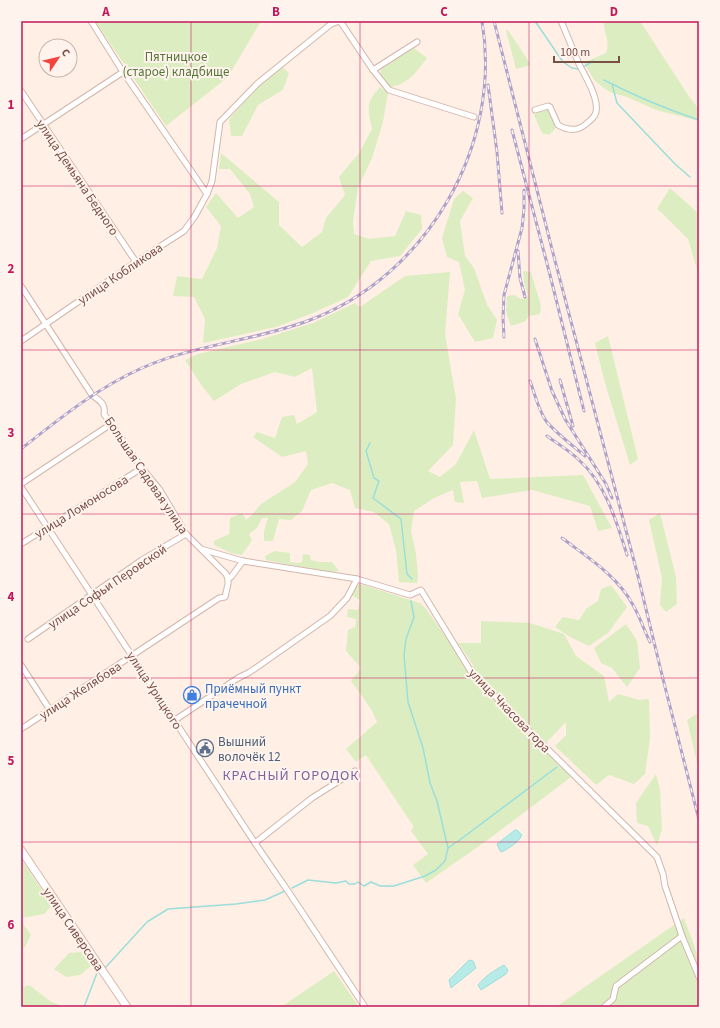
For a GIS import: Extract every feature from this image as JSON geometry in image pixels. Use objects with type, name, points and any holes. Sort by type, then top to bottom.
[{"type":"street","points":[[91,21],[123,72],[207,194]]},
{"type":"street","points":[[535,110],[548,106],[550,107],[558,125],[566,129],[574,130],[585,126],[596,113],[595,100],[587,78],[561,21]]},
{"type":"street","points":[[341,22],[373,70],[389,90],[474,117]]},
{"type":"street","name":"улица Кобликова","points":[[21,342],[136,262],[184,231],[195,216],[212,181],[220,122],[258,83],[331,24],[341,22]]},
{"type":"street","points":[[373,70],[416,42]]},
{"type":"street","points":[[21,139],[123,72]]},
{"type":"street","name":"улица Демьяна Бедного","points":[[21,91],[136,262]]},
{"type":"street","name":"Большая Садовая улица","points":[[21,286],[92,395],[102,403],[105,408],[104,414],[142,468],[160,490],[186,534],[222,569],[228,579]]},
{"type":"street","points":[[21,486],[111,424]]},
{"type":"street","name":"улица Ломоносова","points":[[21,544],[142,468]]},
{"type":"street","name":"улица Урицкого","points":[[21,486],[255,843],[366,1007]]},
{"type":"street","name":"улица Софьи Перовской","points":[[28,639],[142,560],[186,534]]},
{"type":"street","name":"улица Чкасова гора","points":[[202,549],[243,561],[357,579],[410,595],[421,590],[470,670],[514,716],[657,857],[682,936]]},
{"type":"street","points":[[228,579],[243,561]]},
{"type":"street","name":"улица Желябова","points":[[21,729],[219,598],[225,597],[228,579]]},
{"type":"street","points":[[175,720],[238,678],[250,672],[330,616],[347,598],[357,579]]},
{"type":"street","points":[[21,665],[50,710]]},
{"type":"street","points":[[255,843],[312,798],[355,771]]},
{"type":"street","name":"улица Сиверсова","points":[[21,850],[127,1007]]},
{"type":"street","points":[[604,1007],[613,999],[616,986],[682,936],[699,977]]},
{"type":"green space","name":"Пятницкое (старое) кладбище","points":[[95,21],[261,21],[228,77],[166,126]]},
{"type":"green space","points":[[604,21],[640,21],[690,98],[699,109],[699,121],[656,110],[627,97],[612,93],[595,81],[584,63],[606,53],[608,45]]},
{"type":"green space","points":[[508,30],[531,65],[516,69],[506,31]]},
{"type":"green space","points":[[414,48],[427,58],[412,77],[396,86],[390,87],[380,74],[381,69]]},
{"type":"green space","points":[[282,67],[289,73],[283,90],[258,105],[242,136],[231,136],[229,119],[255,90]]},
{"type":"green space","points":[[380,87],[388,93],[383,122],[372,158],[358,188],[353,221],[354,234],[369,239],[395,236],[406,211],[421,215],[422,229],[400,256],[371,261],[348,297],[313,313],[276,327],[203,343],[205,319],[194,297],[173,296],[177,276],[202,279],[217,248],[221,226],[206,207],[216,193],[238,218],[254,207],[250,194],[230,169],[219,169],[221,153],[279,202],[279,225],[302,247],[322,232],[326,218],[345,195],[339,177],[359,153],[372,129],[369,116],[369,106],[372,98]]},
{"type":"green space","points":[[549,108],[554,118],[555,129],[549,135],[542,133],[534,115],[543,109]]},
{"type":"green space","points":[[670,188],[699,214],[699,276],[688,239],[657,209]]},
{"type":"green space","points":[[463,191],[473,198],[460,221],[465,256],[474,268],[487,305],[497,320],[493,338],[475,342],[458,314],[465,290],[459,262],[447,257],[442,238],[454,199]]},
{"type":"green space","points":[[523,271],[531,272],[541,306],[540,314],[529,316],[524,322],[511,326],[506,312],[507,296],[514,295],[521,299],[528,297]]},
{"type":"green space","points":[[450,272],[445,334],[456,399],[453,445],[428,471],[440,477],[456,464],[474,430],[490,479],[583,475],[612,528],[598,531],[590,506],[532,490],[482,498],[477,481],[460,482],[464,503],[455,502],[453,490],[434,498],[414,511],[411,531],[416,554],[418,576],[417,583],[399,582],[396,550],[389,524],[374,512],[355,508],[350,490],[332,483],[311,490],[302,511],[291,520],[279,519],[273,541],[264,541],[264,531],[268,518],[262,518],[257,528],[249,534],[252,540],[242,555],[231,553],[214,545],[214,541],[229,534],[230,518],[242,513],[246,520],[261,504],[295,482],[308,464],[306,451],[282,457],[253,437],[257,432],[275,438],[282,417],[294,415],[297,424],[317,412],[312,368],[295,377],[275,372],[241,384],[214,401],[185,360],[198,354],[262,339],[313,323],[355,303],[360,307],[405,276]]},
{"type":"green space","points":[[608,336],[638,459],[630,465],[605,383],[595,343]]},
{"type":"green space","points":[[660,513],[676,577],[677,604],[666,612],[660,605],[662,578],[649,520]]},
{"type":"green space","points":[[275,551],[290,553],[290,562],[302,562],[303,554],[310,555],[311,560],[332,562],[339,571],[330,572],[266,560],[265,556]]},
{"type":"green space","points":[[360,584],[420,603],[451,644],[466,670],[493,700],[571,777],[489,839],[426,883],[413,865],[428,854],[411,831],[414,827],[366,755],[356,762],[346,749],[377,722],[371,709],[351,681],[361,668],[346,651],[348,630],[355,627],[356,619],[347,617],[348,609],[358,610],[360,600],[351,595],[357,585]]},
{"type":"green space","points":[[611,585],[627,607],[608,633],[589,646],[572,638],[555,627],[563,617],[579,620],[586,609],[598,601],[601,589]]},
{"type":"green space","points":[[481,621],[530,623],[564,634],[576,656],[604,676],[609,702],[618,694],[640,700],[649,699],[650,738],[645,774],[634,784],[609,775],[596,785],[555,746],[566,735],[566,722],[545,744],[498,698],[480,678],[472,668],[473,665],[458,643],[481,643]]},
{"type":"green space","points":[[626,624],[637,641],[640,668],[627,687],[612,668],[601,663],[594,648]]},
{"type":"green space","points":[[698,713],[699,717],[699,771],[687,720]]},
{"type":"green space","points":[[656,774],[660,789],[662,829],[657,845],[648,826],[637,823],[636,803]]},
{"type":"green space","points":[[21,859],[51,906],[44,914],[22,918]]},
{"type":"green space","points":[[684,918],[699,959],[699,1007],[556,1007]]},
{"type":"green space","points":[[21,921],[31,935],[25,947],[21,950]]},
{"type":"green space","points":[[82,952],[91,966],[80,975],[66,977],[54,969],[69,953]]},
{"type":"green space","points":[[334,971],[359,1007],[281,1007]]},
{"type":"green space","points":[[29,985],[50,1001],[64,1007],[21,1007],[21,986]]},
{"type":"water","points":[[515,830],[522,835],[520,838],[511,847],[502,852],[500,851],[497,844]]},
{"type":"water","points":[[469,960],[473,961],[476,968],[451,988],[449,980]]},
{"type":"water","points":[[504,965],[508,970],[506,974],[481,990],[478,985],[490,974]]},
{"type":"waterway","points":[[535,21],[563,62],[572,68],[578,69]]},
{"type":"waterway","points":[[585,66],[593,61]]},
{"type":"waterway","points":[[604,80],[651,102],[699,120]]},
{"type":"waterway","points":[[612,84],[617,103],[675,164],[690,177]]},
{"type":"waterway","points":[[370,443],[366,451],[374,478],[379,481],[373,498],[401,519],[407,574],[412,579]]},
{"type":"waterway","points":[[292,888],[308,880],[336,883],[346,881],[349,884],[355,884],[358,882],[364,886],[371,882],[380,886],[394,886],[425,876],[436,870],[445,861],[448,848],[437,801],[430,783],[423,748],[408,702],[404,655],[406,639],[414,617],[411,601]]},
{"type":"waterway","points":[[457,842],[557,767]]},
{"type":"waterway","points":[[448,848],[455,843]]},
{"type":"waterway","points":[[105,968],[147,922],[168,909],[236,904],[265,900],[285,891]]},
{"type":"waterway","points":[[84,1007],[97,973]]},
{"type":"railway","points":[[21,449],[64,415],[125,376],[162,360],[183,353],[268,333],[310,320],[352,300],[389,272],[421,239],[448,200],[468,158],[480,114],[485,68],[482,21]]},
{"type":"railway","points":[[494,21],[638,576],[699,820]]},
{"type":"railway","points":[[488,85],[497,152],[502,213]]},
{"type":"railway","points":[[512,130],[584,411]]},
{"type":"railway","points":[[504,337],[504,295],[522,228],[524,190]]},
{"type":"railway","points":[[518,251],[520,278],[525,297]]},
{"type":"railway","points":[[535,339],[552,391],[565,419],[606,484],[612,498]]},
{"type":"railway","points":[[560,380],[573,426]]},
{"type":"railway","points":[[530,381],[546,421],[585,456]]},
{"type":"railway","points":[[547,436],[575,457],[596,480],[615,517],[627,555]]},
{"type":"railway","points":[[562,538],[611,576],[619,585],[627,595],[650,642]]},
{"type":"place","name":"Приёмный пункт прачечной","points":[[192,695]]},
{"type":"place","name":"Вышний волочёк 12","points":[[205,748]]},
{"type":"district","name":"КРАСНЫЙ ГОРОДОК","points":[[291,775]]}]
